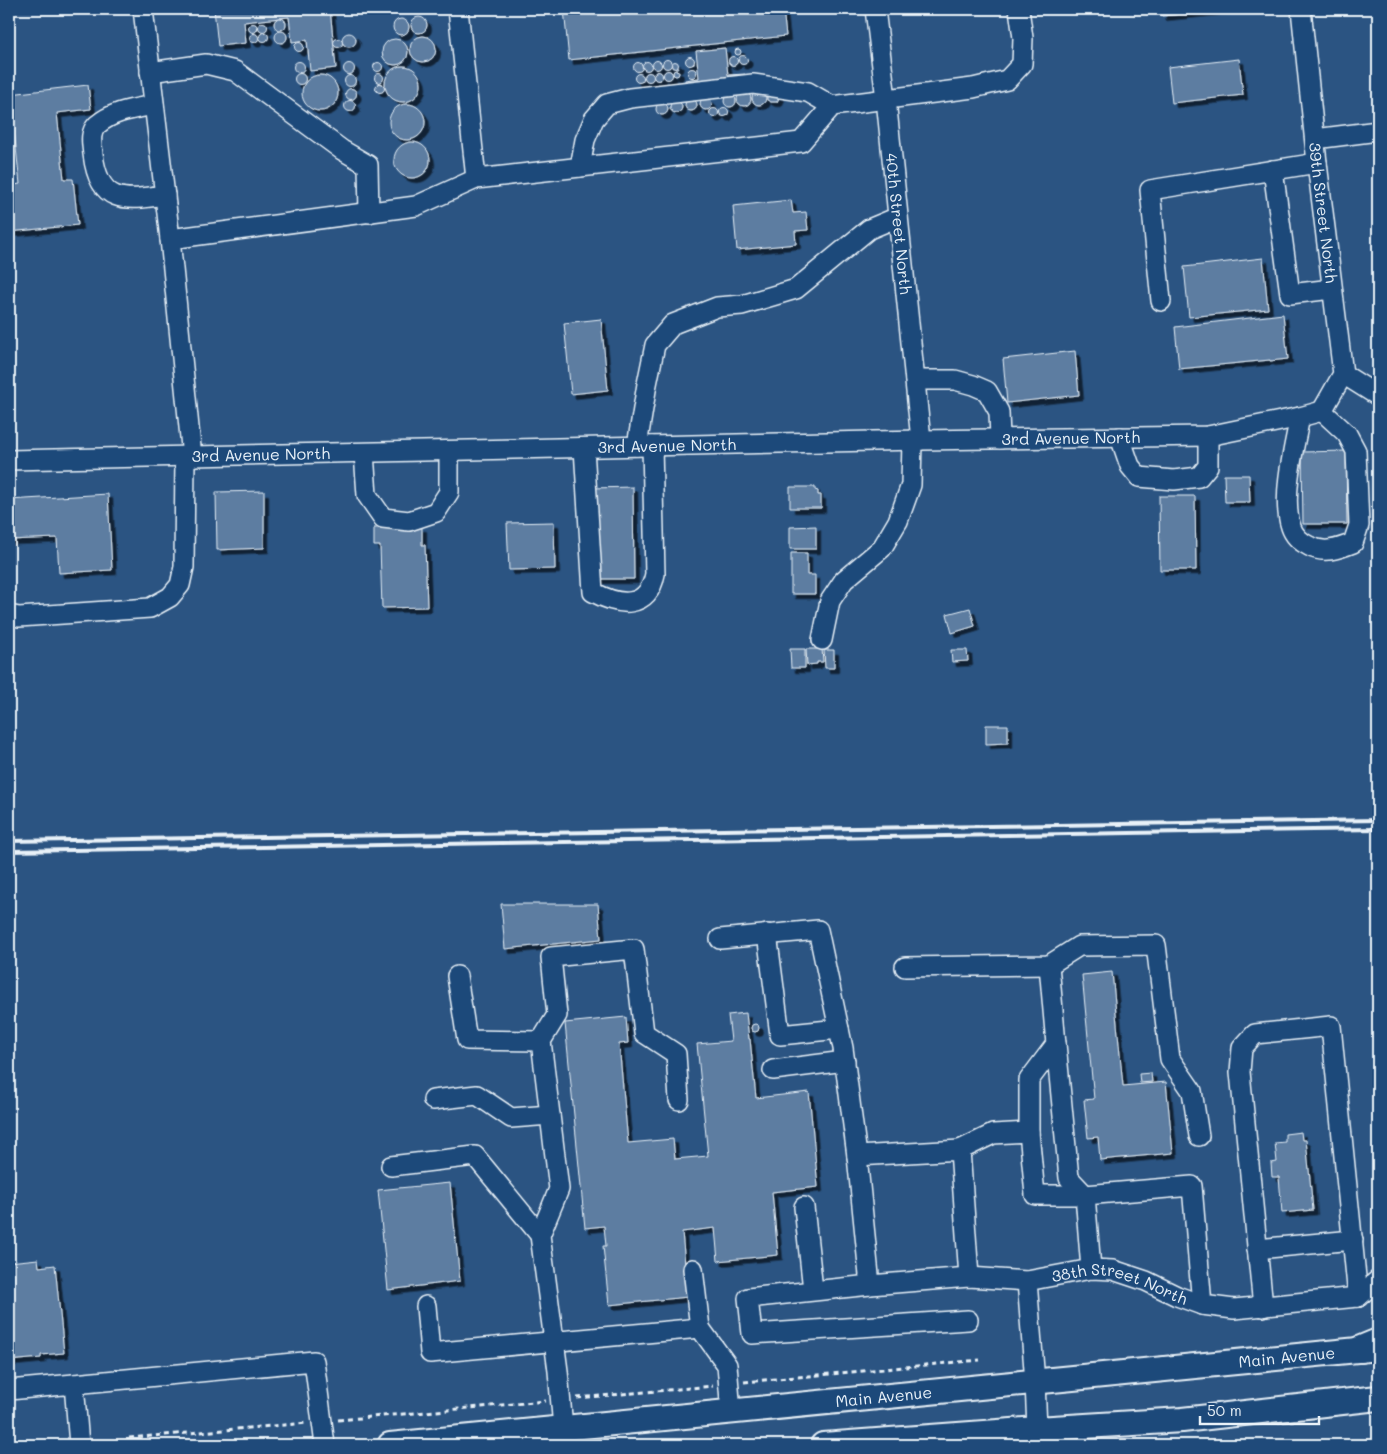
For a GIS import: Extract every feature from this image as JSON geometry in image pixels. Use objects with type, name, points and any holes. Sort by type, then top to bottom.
[{"type":"main road","name":"Main Avenue","points":[[390,1445],[1035,1382],[1373,1346]]},
{"type":"main road","points":[[823,1445],[1038,1440],[1182,1420],[1378,1398]]},
{"type":"street","points":[[9,615],[20,617],[150,608],[170,597],[180,585],[184,567],[189,457],[170,239],[143,9]]},
{"type":"street","points":[[458,9],[476,179]]},
{"type":"street","name":"40th Street North","points":[[822,640],[830,601],[844,580],[882,548],[898,521],[910,485],[916,440],[915,380],[875,9]]},
{"type":"street","points":[[580,167],[585,140],[594,118],[606,104],[630,98],[754,84],[808,92],[832,106],[973,88],[1007,80],[1022,64],[1023,38],[1019,9]]},
{"type":"street","name":"39th Street North","points":[[1301,9],[1317,163],[1343,374]]},
{"type":"street","points":[[150,72],[206,64],[235,71],[342,150],[368,165],[369,213]]},
{"type":"street","points":[[154,104],[113,114],[96,126],[91,136],[96,174],[101,185],[111,194],[120,197],[141,198],[165,195]]},
{"type":"street","points":[[170,239],[416,206],[476,179],[801,142],[832,106]]},
{"type":"street","points":[[1315,139],[1378,131]]},
{"type":"street","points":[[1161,301],[1150,190],[1317,163]]},
{"type":"street","points":[[1274,170],[1290,294],[1332,289]]},
{"type":"street","points":[[584,448],[593,592],[609,601],[630,602],[644,598],[652,588],[655,574],[645,446],[647,384],[655,345],[673,324],[717,307],[742,305],[796,289],[869,228],[898,217]]},
{"type":"street","points":[[1300,417],[1287,501],[1291,528],[1300,541],[1316,550],[1336,550],[1353,543],[1359,525],[1356,451],[1346,434],[1322,411],[1343,374],[1378,396]]},
{"type":"street","points":[[915,380],[955,380],[973,384],[987,391],[999,412],[1000,439]]},
{"type":"street","name":"3rd Avenue North","points":[[9,460],[916,440],[1208,436],[1322,411]]},
{"type":"street","points":[[1120,437],[1130,466],[1139,477],[1174,480],[1199,477],[1208,466],[1208,436]]},
{"type":"street","points":[[364,453],[367,495],[383,518],[409,521],[436,512],[448,492],[449,451]]},
{"type":"street","points":[[720,939],[818,930],[845,1061],[870,1285]]},
{"type":"street","points":[[767,934],[780,1035],[838,1029]]},
{"type":"street","points":[[905,967],[1049,965],[1079,946],[1156,945],[1170,1058],[1192,1091],[1199,1136]]},
{"type":"street","points":[[563,1428],[540,1235],[558,1189],[541,1041],[557,1015],[551,958],[634,949],[644,1033],[676,1054],[679,1100]]},
{"type":"street","points":[[1049,965],[1069,1178],[1085,1195],[1091,1269]]},
{"type":"street","points":[[458,976],[467,1040],[541,1041]]},
{"type":"street","points":[[1263,1306],[1240,1072],[1242,1048],[1254,1034],[1331,1026],[1358,1297]]},
{"type":"street","points":[[1056,1044],[1029,1080],[1029,1132],[1035,1195],[1085,1195],[1192,1186],[1202,1305]]},
{"type":"street","points":[[773,1070],[845,1061]]},
{"type":"street","points":[[433,1100],[477,1095],[511,1118],[550,1115]]},
{"type":"street","points":[[857,1156],[960,1150],[993,1134],[1029,1132]]},
{"type":"street","points":[[960,1150],[969,1277]]},
{"type":"street","points":[[391,1166],[475,1156],[540,1235]]},
{"type":"street","points":[[804,1207],[813,1290]]},
{"type":"street","points":[[1257,1249],[1353,1240]]},
{"type":"street","points":[[693,1269],[700,1328],[727,1365],[731,1412]]},
{"type":"street","name":"38th Street North","points":[[1038,1440],[1027,1281],[1091,1269],[1114,1270],[1146,1281],[1177,1296],[1202,1305],[1234,1309],[1358,1297]]},
{"type":"street","points":[[968,1320],[752,1334],[748,1298],[813,1290],[969,1277],[1027,1281]]},
{"type":"street","points":[[1358,1297],[1378,1280]]},
{"type":"street","points":[[426,1306],[430,1353],[700,1328]]},
{"type":"street","points":[[9,1390],[314,1361],[324,1445]]},
{"type":"street","points":[[74,1384],[79,1444]]},
{"type":"building","points":[[214,9],[330,9],[336,68],[310,71],[307,40],[292,42],[289,17],[244,22],[246,43],[218,46]]},
{"type":"building","points":[[564,9],[783,9],[786,36],[569,60]]},
{"type":"building","points":[[1161,9],[1231,9],[1162,16]]},
{"type":"building","points":[[419,17],[427,25],[419,33],[411,25]]},
{"type":"building","points":[[278,18],[282,18],[286,24],[282,30],[278,30],[274,26],[274,22]]},
{"type":"building","points":[[401,19],[409,27],[401,35],[393,27]]},
{"type":"building","points":[[263,22],[268,27],[263,32],[258,27]]},
{"type":"building","points":[[253,23],[258,28],[253,33],[248,28]]},
{"type":"building","points":[[279,31],[283,31],[287,37],[283,43],[279,43],[275,39],[275,35]]},
{"type":"building","points":[[264,32],[269,37],[264,42],[259,37]]},
{"type":"building","points":[[254,33],[259,38],[254,43],[249,38]]},
{"type":"building","points":[[349,33],[354,35],[356,40],[354,45],[349,47],[344,45],[342,40],[344,35]]},
{"type":"building","points":[[423,36],[432,40],[436,49],[432,58],[423,62],[414,58],[410,49],[414,40]]},
{"type":"building","points":[[338,39],[342,43],[338,47],[334,43]]},
{"type":"building","points":[[395,39],[404,43],[408,52],[404,61],[395,65],[386,61],[382,52],[386,43]]},
{"type":"building","points":[[299,43],[303,47],[299,51],[295,47]]},
{"type":"building","points":[[725,48],[728,75],[745,74],[746,87],[686,93],[685,80],[699,78],[696,51]]},
{"type":"building","points":[[738,49],[741,52],[738,55],[735,52]]},
{"type":"building","points":[[743,55],[748,60],[743,65],[738,60]]},
{"type":"building","points":[[690,56],[695,61],[690,66],[685,61]]},
{"type":"building","points":[[733,56],[738,61],[733,66],[728,61]]},
{"type":"building","points":[[667,59],[672,64],[667,69],[662,64]]},
{"type":"building","points":[[1239,59],[1243,95],[1172,103],[1168,67]]},
{"type":"building","points":[[657,60],[662,65],[657,70],[652,65]]},
{"type":"building","points":[[299,61],[305,67],[299,73],[293,67]]},
{"type":"building","points":[[647,61],[652,66],[647,71],[642,66]]},
{"type":"building","points":[[378,62],[383,67],[378,72],[373,67]]},
{"type":"building","points":[[638,62],[643,67],[638,72],[633,67]]},
{"type":"building","points":[[675,62],[678,65],[675,68],[672,65]]},
{"type":"building","points":[[349,63],[355,69],[349,75],[343,69]]},
{"type":"building","points":[[403,66],[410,67],[416,71],[420,77],[420,91],[416,97],[410,101],[403,102],[396,101],[390,97],[386,91],[385,84],[386,77],[390,71],[396,67]]},
{"type":"building","points":[[692,68],[697,73],[692,78],[687,73]]},
{"type":"building","points":[[668,70],[673,75],[668,80],[663,75]]},
{"type":"building","points":[[676,70],[679,73],[676,76],[673,73]]},
{"type":"building","points":[[658,71],[663,76],[658,81],[653,76]]},
{"type":"building","points":[[300,73],[306,79],[300,85],[294,79]]},
{"type":"building","points":[[379,73],[384,78],[379,83],[374,78]]},
{"type":"building","points":[[639,73],[644,78],[639,83],[634,78]]},
{"type":"building","points":[[649,73],[653,77],[649,81],[645,77]]},
{"type":"building","points":[[320,75],[327,76],[333,80],[337,86],[337,100],[333,106],[327,110],[320,111],[313,110],[307,106],[303,100],[302,93],[303,86],[307,80],[313,76]]},
{"type":"building","points":[[350,75],[356,81],[350,87],[344,81]]},
{"type":"building","points":[[380,83],[385,88],[380,93],[375,88]]},
{"type":"building","points":[[88,85],[91,109],[57,113],[64,179],[73,179],[78,225],[9,232],[9,186],[20,184],[10,94]]},
{"type":"building","points":[[351,88],[357,94],[351,100],[345,94]]},
{"type":"building","points":[[759,91],[764,93],[766,98],[764,103],[759,105],[754,103],[752,98],[754,93]]},
{"type":"building","points":[[744,92],[749,94],[751,99],[749,104],[744,106],[739,104],[737,99],[739,94]]},
{"type":"building","points":[[767,94],[780,96],[777,102],[771,102],[767,100]]},
{"type":"building","points":[[732,95],[735,96],[735,106],[728,107],[725,106],[724,99],[725,96]]},
{"type":"building","points":[[708,98],[711,99],[711,109],[704,110],[701,109],[700,102],[701,99]]},
{"type":"building","points":[[693,99],[696,100],[696,110],[689,111],[686,110],[685,103],[686,100]]},
{"type":"building","points":[[350,100],[356,106],[350,112],[344,106]]},
{"type":"building","points":[[678,101],[681,102],[681,112],[674,113],[671,112],[670,105],[671,102]]},
{"type":"building","points":[[664,103],[667,104],[667,114],[660,115],[657,114],[656,107],[657,104]]},
{"type":"building","points":[[407,104],[414,105],[420,109],[424,115],[424,129],[420,135],[414,139],[407,140],[400,139],[394,135],[390,129],[389,122],[390,115],[394,109],[400,105]]},
{"type":"building","points":[[724,107],[729,112],[724,117],[719,112]]},
{"type":"building","points":[[714,109],[718,113],[714,117],[710,113]]},
{"type":"building","points":[[412,142],[419,143],[425,147],[429,153],[429,167],[425,173],[419,177],[412,178],[405,177],[399,173],[395,167],[394,160],[395,153],[399,147],[405,143]]},
{"type":"building","points":[[791,200],[793,213],[806,212],[808,230],[795,231],[796,244],[737,250],[733,206]]},
{"type":"building","points":[[1263,258],[1268,309],[1189,317],[1184,267]]},
{"type":"building","points":[[1283,314],[1288,359],[1179,369],[1175,327]]},
{"type":"building","points":[[601,319],[608,390],[571,394],[564,323]]},
{"type":"building","points":[[1075,351],[1079,395],[1007,403],[1003,359]]},
{"type":"building","points":[[1346,451],[1347,524],[1303,524],[1302,452]]},
{"type":"building","points":[[1374,457],[1378,457],[1378,547],[1375,547]]},
{"type":"building","points":[[1224,475],[1249,475],[1250,502],[1225,502]]},
{"type":"building","points":[[633,487],[634,579],[593,579],[592,488]]},
{"type":"building","points":[[790,487],[815,487],[818,495],[821,495],[821,508],[790,508]]},
{"type":"building","points":[[264,491],[264,548],[217,550],[216,492]]},
{"type":"building","points":[[108,494],[112,570],[59,573],[57,538],[9,540],[9,500]]},
{"type":"building","points":[[1159,496],[1195,496],[1196,570],[1160,570]]},
{"type":"building","points":[[554,522],[555,569],[509,570],[507,523]]},
{"type":"building","points":[[816,526],[816,549],[790,549],[790,527]]},
{"type":"building","points":[[422,527],[422,545],[425,545],[427,607],[382,608],[380,546],[374,546],[374,528]]},
{"type":"building","points":[[791,553],[807,553],[807,575],[815,575],[815,594],[791,594]]},
{"type":"building","points":[[1376,577],[1378,577],[1378,649]]},
{"type":"building","points":[[970,608],[975,626],[952,633],[947,614]]},
{"type":"building","points":[[790,649],[805,649],[805,668],[791,668]]},
{"type":"building","points":[[806,649],[822,649],[823,662],[807,665]]},
{"type":"building","points":[[824,650],[834,650],[834,668],[825,668]]},
{"type":"building","points":[[951,650],[967,650],[968,661],[952,662]]},
{"type":"building","points":[[986,725],[1008,725],[1008,743],[986,744]]},
{"type":"building","points":[[501,904],[598,904],[601,939],[505,949]]},
{"type":"building","points":[[1112,972],[1123,1086],[1166,1082],[1173,1153],[1100,1160],[1098,1137],[1088,1138],[1084,1100],[1094,1099],[1082,975]]},
{"type":"building","points":[[746,1013],[756,1098],[809,1092],[818,1187],[772,1192],[778,1255],[718,1261],[715,1228],[682,1232],[688,1297],[609,1305],[603,1246],[606,1246],[604,1226],[585,1228],[565,1023],[626,1017],[628,1043],[619,1044],[628,1143],[673,1139],[675,1159],[708,1156],[697,1044],[731,1041],[728,1015]]},
{"type":"building","points":[[755,1024],[759,1028],[755,1032],[751,1028]]},
{"type":"building","points":[[1151,1073],[1152,1082],[1140,1083],[1139,1074]]},
{"type":"building","points":[[1301,1132],[1302,1140],[1306,1140],[1313,1210],[1282,1213],[1279,1177],[1272,1177],[1271,1163],[1277,1162],[1275,1143],[1285,1142],[1285,1134]]},
{"type":"building","points":[[450,1183],[460,1281],[388,1290],[378,1190]]},
{"type":"building","points":[[38,1259],[39,1267],[55,1265],[64,1353],[41,1355],[41,1358],[9,1361],[9,1262]]},
{"type":"railway","points":[[9,841],[1378,820]]},
{"type":"railway","points":[[9,851],[1378,829]]}]
